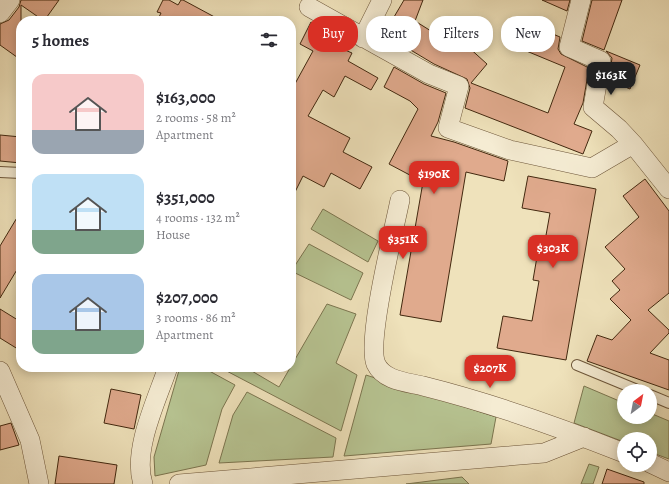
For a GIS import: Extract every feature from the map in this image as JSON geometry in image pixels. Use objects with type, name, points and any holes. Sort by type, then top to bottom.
[{"type":"street","points":[[0,13],[10,0]]},
{"type":"street","points":[[362,38],[382,0]]},
{"type":"street","points":[[581,0],[569,47],[601,61],[593,107],[619,129],[633,144],[669,189]]},
{"type":"street","points":[[309,7],[362,38],[429,74],[460,86],[448,128],[510,150],[592,168],[633,144]]},
{"type":"street","points":[[400,200],[377,314],[373,354],[380,369],[393,379],[462,396],[584,437],[617,450]]},
{"type":"street","points":[[0,371],[30,440],[39,484]]},
{"type":"street","points":[[143,484],[139,460],[143,442],[166,372]]},
{"type":"street","points":[[179,484],[544,453],[584,437]]},
{"type":"street","points":[[657,467],[669,472]]},
{"type":"lane","points":[[0,172],[16,173]]},
{"type":"lane","points":[[577,365],[623,384]]},
{"type":"lane","points":[[657,398],[669,403]]},
{"type":"green space","points":[[323,209],[378,241],[368,262],[311,229]]},
{"type":"green space","points":[[309,244],[363,273],[351,300],[296,273],[296,264]]},
{"type":"green space","points":[[327,304],[356,314],[336,363],[357,375],[341,431],[229,372],[254,372],[279,387],[288,372],[296,372],[296,358]]},
{"type":"green space","points":[[179,372],[211,372],[235,385],[222,409],[206,465],[155,476],[154,457]]},
{"type":"green space","points":[[366,375],[496,417],[491,444],[344,456]]},
{"type":"green space","points":[[584,386],[617,400],[617,424],[657,424],[657,416],[669,421],[669,459],[657,455],[657,432],[617,432],[617,439],[574,423]]},
{"type":"green space","points":[[247,392],[336,438],[333,457],[219,463],[233,415]]},
{"type":"green space","points":[[589,464],[599,467],[593,484],[581,484]]},
{"type":"green space","points":[[462,477],[469,484],[406,484]]},
{"type":"building","points":[[21,0],[59,0],[48,16],[37,16],[21,5],[21,16],[16,16],[16,56],[0,45],[0,24],[9,20],[19,7]]},
{"type":"building","points":[[163,0],[169,0],[178,5],[181,0],[183,0],[213,16],[160,16],[161,13],[157,12]]},
{"type":"building","points":[[404,0],[423,0],[417,16],[395,16]]},
{"type":"building","points":[[542,0],[570,0],[567,11]]},
{"type":"building","points":[[592,0],[622,0],[604,50],[582,41]]},
{"type":"building","points":[[421,25],[429,30],[429,52],[474,52],[487,64],[471,83],[548,113],[565,67],[529,52],[555,52],[555,35],[560,37],[558,49],[561,54],[589,68],[583,103],[574,124],[592,131],[583,154],[465,108],[470,88],[467,79],[434,64],[414,52],[421,52]]},
{"type":"building","points":[[308,28],[308,48],[300,44]]},
{"type":"building","points":[[606,51],[640,65],[630,89],[609,80],[612,58]]},
{"type":"building","points":[[312,52],[350,52],[352,53],[348,61],[378,78],[371,90],[345,76],[334,97],[323,90],[308,116],[350,138],[343,152],[372,167],[360,189],[331,173],[324,187],[303,176],[296,190],[296,82]]},
{"type":"building","points":[[394,67],[424,84],[446,93],[438,122],[431,136],[454,142],[508,161],[504,181],[466,172],[441,322],[400,315],[423,182],[389,164],[418,109],[410,101],[384,87]]},
{"type":"building","points":[[0,135],[16,137],[16,163],[0,161]]},
{"type":"building","points":[[528,176],[596,189],[566,360],[497,348],[503,316],[532,321],[539,281],[533,280],[538,251],[543,252],[550,213],[522,208]]},
{"type":"building","points":[[645,179],[669,211],[669,293],[648,310],[669,330],[669,333],[650,353],[669,360],[669,390],[657,386],[657,384],[652,384],[587,361],[597,335],[612,340],[631,320],[610,299],[620,290],[612,281],[625,269],[605,247],[639,217],[623,196]]},
{"type":"building","points":[[16,219],[16,271],[0,298],[0,246]]},
{"type":"building","points":[[0,309],[16,319],[16,348],[0,338]]},
{"type":"building","points":[[111,389],[141,395],[134,429],[104,423]]},
{"type":"building","points":[[11,423],[19,445],[0,450],[0,426]]},
{"type":"building","points":[[59,456],[117,465],[114,484],[55,484]]},
{"type":"building","points":[[607,469],[644,482],[644,484],[602,484]]}]
